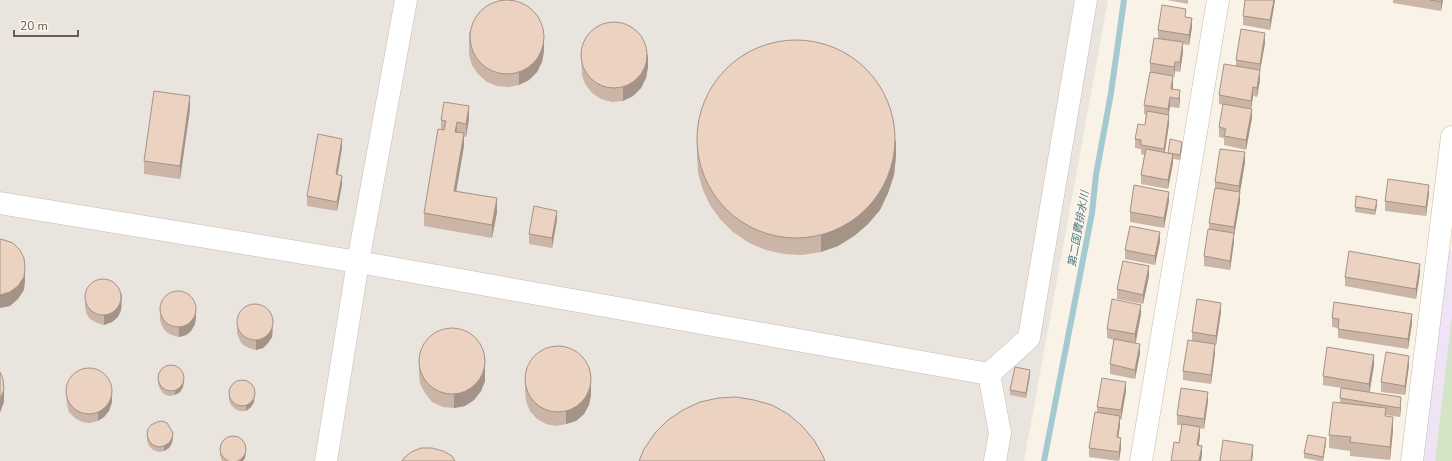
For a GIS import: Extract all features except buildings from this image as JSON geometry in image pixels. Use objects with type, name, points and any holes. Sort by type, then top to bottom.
[{"type":"street","points":[[326,461],[358,262],[406,0]]},
{"type":"street","points":[[989,374],[1029,338],[1086,0]]},
{"type":"street","points":[[1141,461],[1218,0]]},
{"type":"street","points":[[1412,461],[1452,137]]},
{"type":"street","points":[[0,203],[358,262],[989,374]]},
{"type":"street","points":[[989,374],[1000,433],[995,461]]},
{"type":"shaded area","points":[[0,0],[1108,0],[1024,461],[0,461]]},
{"type":"shaded area","points":[[1446,250],[1452,251],[1452,461],[1421,461]]},
{"type":"green space","points":[[1452,316],[1452,461],[1435,461]]},
{"type":"waterway","name":"第二国費排水川","points":[[1044,461],[1092,213],[1096,175],[1111,93],[1124,0]]}]
